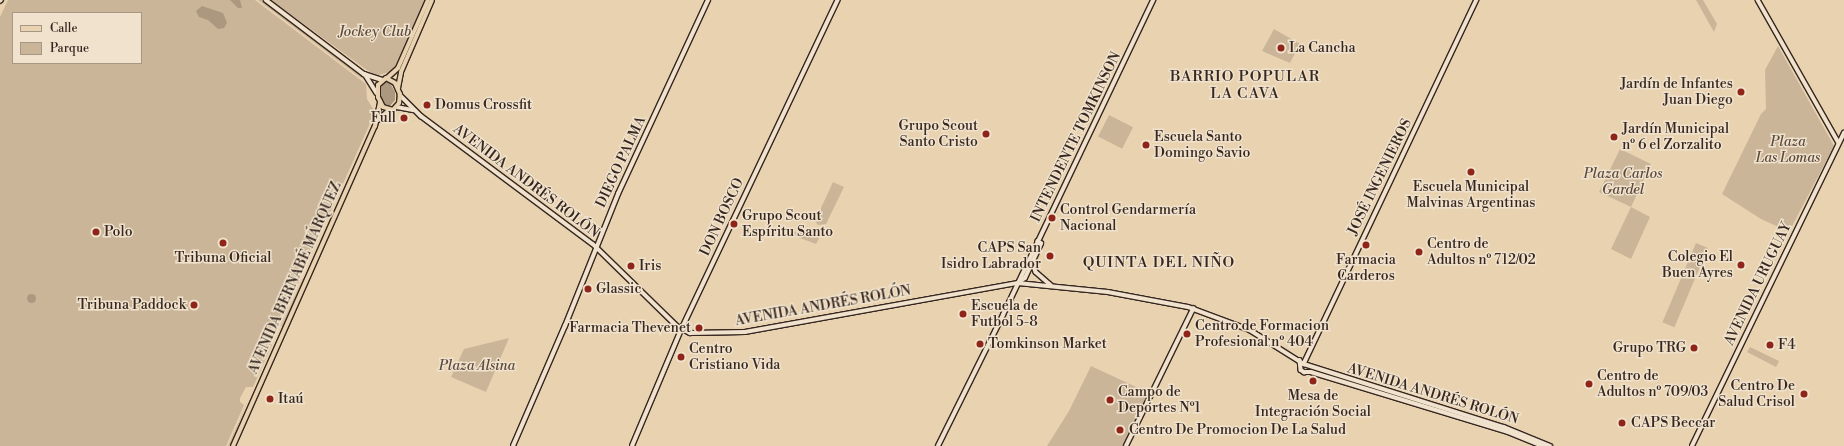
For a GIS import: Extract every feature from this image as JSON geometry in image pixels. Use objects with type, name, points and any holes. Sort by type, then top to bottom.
[{"type":"main road","points":[[266,0],[364,74],[377,93],[380,102],[389,110],[397,107],[400,95],[398,88],[401,72],[432,0]]},
{"type":"main road","points":[[377,93],[385,79],[398,68],[428,0]]},
{"type":"main road","name":"DIEGO PALMA","points":[[512,446],[566,326],[596,248],[708,0]]},
{"type":"main road","name":"DON BOSCO","points":[[632,446],[681,330],[838,0]]},
{"type":"main road","name":"INTENDENTE TOMKINSON","points":[[1018,283],[1025,278],[1153,0]]},
{"type":"main road","name":"JOSÉ INGENIEROS","points":[[1303,364],[1476,0]]},
{"type":"main road","points":[[1758,0],[1839,143]]},
{"type":"main road","points":[[364,74],[385,79],[398,88]]},
{"type":"main road","name":"AVENIDA ANDRÉS ROLÓN","points":[[400,95],[414,111],[596,248],[681,330],[697,334],[745,332],[1018,283],[1108,292],[1193,309],[1250,330],[1300,360],[1303,364],[1504,427],[1550,446]]},
{"type":"main road","name":"AVENIDA BERNABÉ MÁRQUEZ","points":[[233,446],[378,120],[380,102]]},
{"type":"main road","name":"AVENIDA ANDRÉS ROLÓN","points":[[397,107],[414,111]]},
{"type":"main road","name":"AVENIDA BERNABÉ MÁRQUEZ","points":[[378,120],[389,110]]},
{"type":"main road","name":"AVENIDA URUGUAY","points":[[1692,446],[1844,133]]},
{"type":"main road","name":"INTENDENTE TOMKINSON","points":[[938,446],[1018,283],[1040,243]]},
{"type":"main road","points":[[1032,263],[1039,276],[1051,286]]},
{"type":"main road","points":[[1126,446],[1193,309]]},
{"type":"main road","name":"AVENIDA ANDRÉS ROLÓN","points":[[1303,364],[1302,371],[1308,371],[1503,430],[1543,446]]},
{"type":"main road","points":[[1308,371],[1309,366]]},
{"type":"green space","points":[[8,0],[255,0],[366,84],[367,99],[375,112],[309,260],[304,260],[300,265],[298,272],[302,275],[280,326],[272,326],[267,337],[268,343],[272,345],[253,387],[246,387],[240,398],[240,402],[244,405],[226,446],[0,446],[0,17]]},
{"type":"green space","points":[[258,0],[262,0],[364,75],[361,78]]},
{"type":"green space","name":"Jockey Club","points":[[271,0],[425,0],[393,71],[375,76]]},
{"type":"green space","points":[[1696,0],[1703,0],[1717,24],[1714,32]]},
{"type":"green space","name":"La Cancha","points":[[1274,29],[1300,44],[1290,63],[1262,51]]},
{"type":"green space","name":"Plaza Las Lomas","points":[[1778,46],[1834,146],[1789,232],[1761,219],[1722,194],[1761,114],[1766,109],[1765,70]]},
{"type":"green space","points":[[1109,115],[1133,127],[1122,149],[1098,136]]},
{"type":"green space","points":[[374,120],[375,121],[311,261]]},
{"type":"green space","name":"Plaza Carlos Gardel","points":[[1620,149],[1651,164],[1631,207],[1599,192]]},
{"type":"green space","points":[[833,182],[844,187],[826,224],[818,225],[815,221]]},
{"type":"green space","points":[[1631,207],[1650,217],[1631,259],[1611,249]]},
{"type":"green space","points":[[819,228],[824,229],[816,244],[792,235],[794,232]]},
{"type":"green space","points":[[1696,243],[1708,248],[1674,327],[1662,322]]},
{"type":"green space","points":[[303,278],[304,279],[283,327],[281,326]]},
{"type":"green space","name":"Plaza Alsina","points":[[509,338],[486,392],[451,377],[464,349]]},
{"type":"green space","points":[[1750,347],[1779,361],[1776,367],[1747,352]]},
{"type":"green space","name":"Campo de Deportes Nº1","points":[[1091,366],[1149,393],[1123,446],[1047,446],[1069,411]]},
{"type":"green space","points":[[246,406],[230,446],[228,446]]},
{"type":"shaded area","points":[[230,0],[240,0],[242,8],[238,8]]},
{"type":"shaded area","points":[[202,6],[223,13],[227,23],[224,28],[218,29],[208,20],[199,17],[196,11]]},
{"type":"shaded area","points":[[385,80],[390,83],[395,92],[395,100],[390,106],[384,104],[379,95],[379,85]]},
{"type":"shaded area","points":[[29,294],[33,294],[35,298],[33,302],[29,302],[27,300],[27,296]]},
{"type":"place","name":"La Cancha","points":[[1281,48]]},
{"type":"place","name":"Jardín de Infantes Juan Diego","points":[[1741,92]]},
{"type":"place","name":"Domus Crossfit","points":[[427,105]]},
{"type":"place","name":"Full","points":[[404,118]]},
{"type":"place","name":"Grupo Scout Santo Cristo","points":[[986,134]]},
{"type":"place","name":"Jardín Municipal nº 6 el Zorzalito","points":[[1614,137]]},
{"type":"place","name":"Escuela Santo Domingo Savio","points":[[1146,145]]},
{"type":"place","name":"Escuela Municipal Malvinas Argentinas","points":[[1471,172]]},
{"type":"place","name":"Control Gendarmería Nacional","points":[[1052,218]]},
{"type":"place","name":"Grupo Scout Espíritu Santo","points":[[734,224]]},
{"type":"place","name":"Polo","points":[[96,232]]},
{"type":"place","name":"Tribuna Oficial","points":[[223,243]]},
{"type":"place","name":"Farmacia Carderos","points":[[1366,245]]},
{"type":"place","name":"Centro de Adultos nº 712/02","points":[[1419,252]]},
{"type":"place","name":"CAPS San Isidro Labrador","points":[[1050,256]]},
{"type":"place","name":"Colegio El Buen Ayres","points":[[1741,265]]},
{"type":"place","name":"Iris","points":[[631,266]]},
{"type":"place","name":"Glassic","points":[[588,289]]},
{"type":"place","name":"Tribuna Paddock","points":[[194,305]]},
{"type":"place","name":"Escuela de Futbol 5-8","points":[[963,314]]},
{"type":"place","name":"Farmacia Thevenet","points":[[699,328]]},
{"type":"place","name":"Centro de Formacion Profesional nº 404","points":[[1187,334]]},
{"type":"place","name":"Tomkinson Market","points":[[980,344]]},
{"type":"place","name":"F4","points":[[1770,345]]},
{"type":"place","name":"Grupo TRG","points":[[1694,348]]},
{"type":"place","name":"Centro Cristiano Vida","points":[[681,357]]},
{"type":"place","name":"Mesa de Integración Social","points":[[1313,381]]},
{"type":"place","name":"Centro de Adultos nº 709/03","points":[[1589,384]]},
{"type":"place","name":"Centro De Salud Crisol","points":[[1804,394]]},
{"type":"place","name":"Itaú","points":[[270,399]]},
{"type":"place","name":"Campo de Deportes Nº1","points":[[1110,400]]},
{"type":"place","name":"CAPS Beccar","points":[[1622,423]]},
{"type":"place","name":"Centro De Promocion De La Salud","points":[[1120,430]]},
{"type":"district","name":"BARRIO POPULAR LA CAVA","points":[[1245,84]]},
{"type":"district","name":"QUINTA DEL NIÑO","points":[[1159,263]]}]
